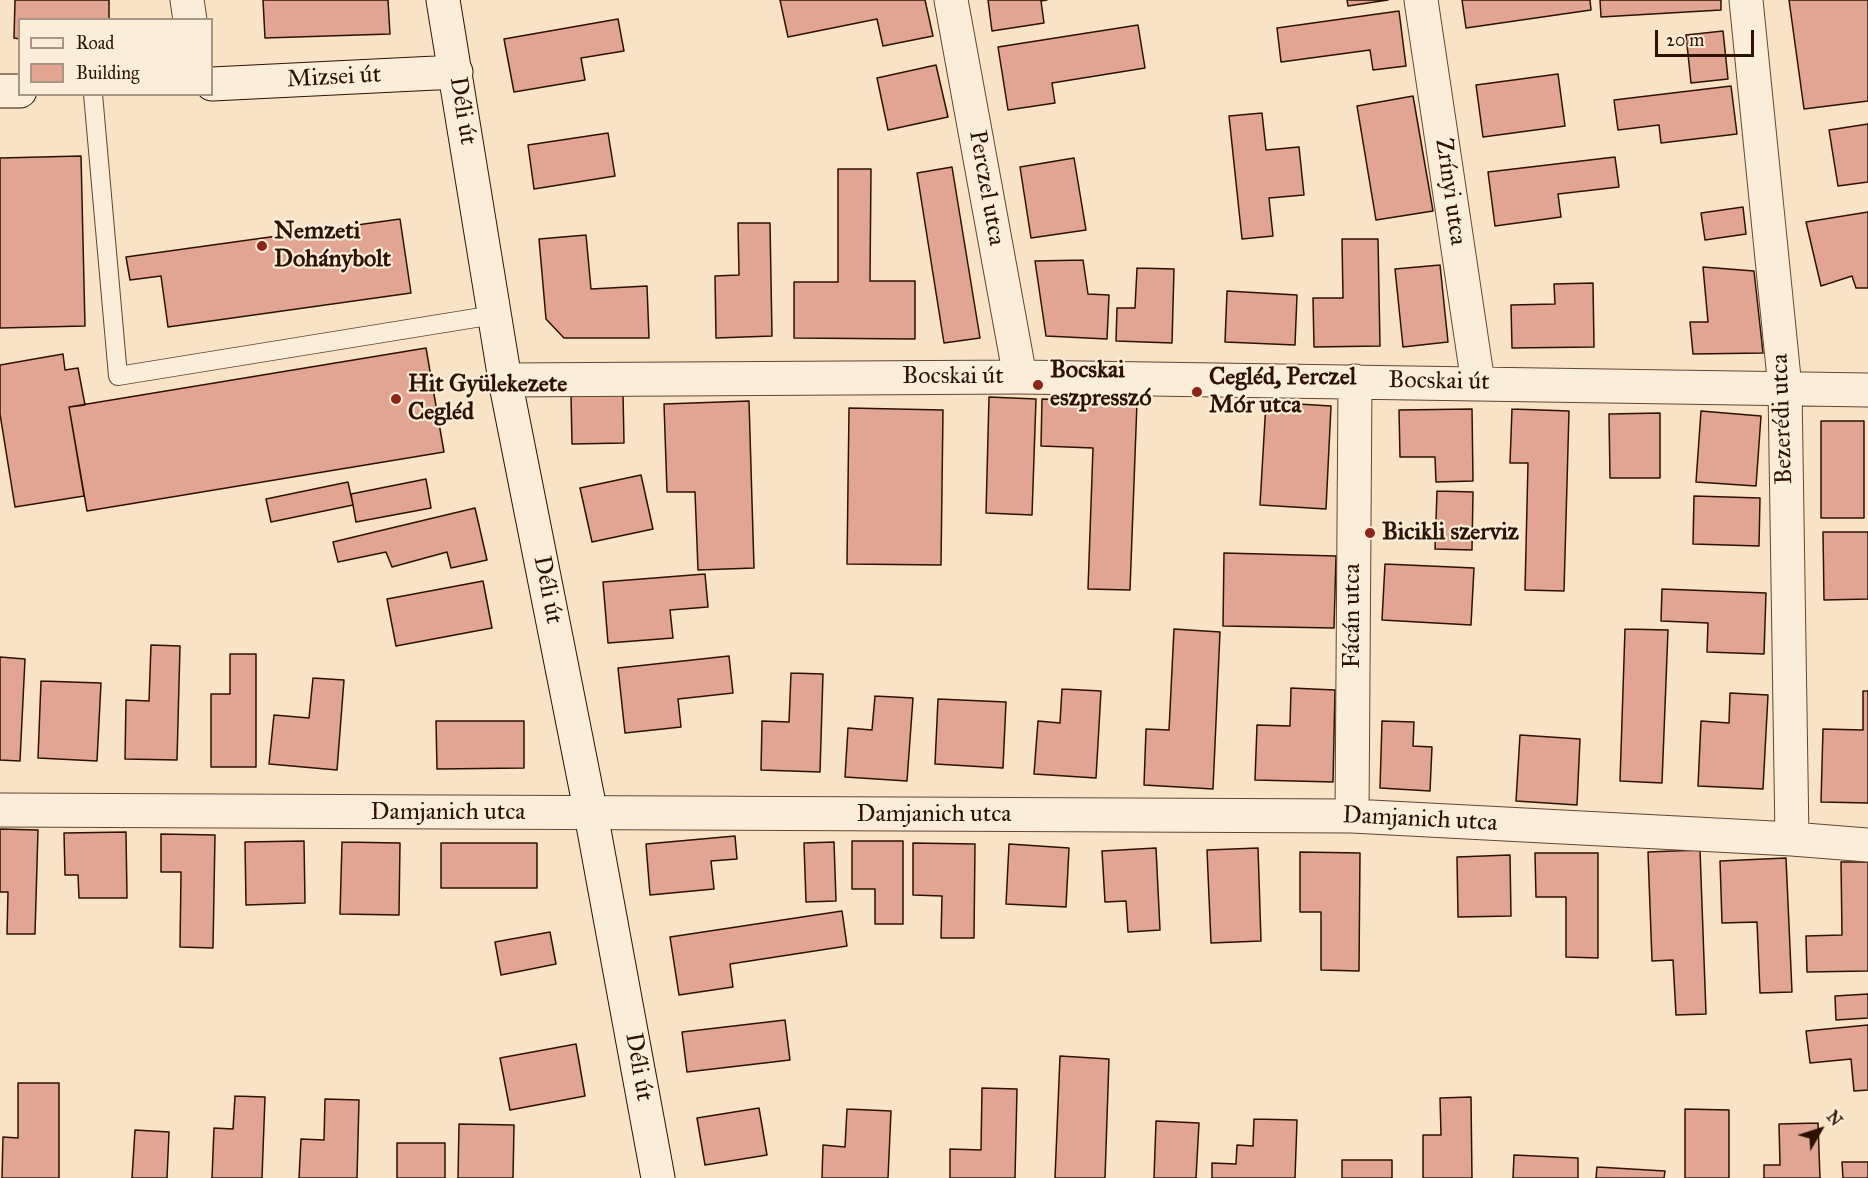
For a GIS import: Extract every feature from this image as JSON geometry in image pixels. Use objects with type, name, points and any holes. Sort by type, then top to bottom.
[{"type":"street","points":[[187,0],[190,18]]},
{"type":"street","name":"Déli út","points":[[443,0],[505,380],[591,814],[658,1178]]},
{"type":"street","name":"Perczel utca","points":[[951,0],[1020,376]]},
{"type":"street","name":"Zrínyi utca","points":[[1421,0],[1478,383]]},
{"type":"street","name":"Bezerédi utca","points":[[1746,0],[1785,388],[1792,839]]},
{"type":"street","name":"Mizsei út","points":[[213,84],[456,72]]},
{"type":"street","points":[[0,91],[18,91]]},
{"type":"street","name":"Bocskai út","points":[[505,380],[1020,376],[1868,390]]},
{"type":"street","name":"Fácán utca","points":[[1352,816],[1355,381]]},
{"type":"street","name":"Damjanich utca","points":[[0,810],[1352,816],[1868,845]]},
{"type":"lane","points":[[93,96],[118,375],[494,315]]},
{"type":"building","points":[[15,0],[109,0],[109,18],[18,18],[18,39],[14,38]]},
{"type":"building","points":[[263,0],[388,0],[390,34],[265,38]]},
{"type":"building","points":[[780,0],[925,0],[933,36],[883,46],[877,19],[788,37]]},
{"type":"building","points":[[988,0],[1047,0],[1041,1],[1044,23],[992,31]]},
{"type":"building","points":[[1347,0],[1388,0],[1348,6]]},
{"type":"building","points":[[1462,0],[1590,0],[1591,10],[1466,28]]},
{"type":"building","points":[[1600,0],[1721,0],[1721,10],[1601,17]]},
{"type":"building","points":[[1789,0],[1868,0],[1868,101],[1804,109]]},
{"type":"building","points":[[1399,11],[1406,66],[1373,70],[1370,50],[1281,62],[1277,28]]},
{"type":"building","points":[[618,19],[624,51],[581,58],[585,80],[514,92],[504,39]]},
{"type":"building","points":[[1138,25],[1145,68],[1052,83],[1055,103],[1008,110],[998,47]]},
{"type":"building","points":[[1723,31],[1728,79],[1691,83],[1686,35]]},
{"type":"building","points":[[936,65],[948,117],[888,130],[877,78]]},
{"type":"building","points":[[1558,74],[1565,126],[1483,137],[1476,85]]},
{"type":"building","points":[[1731,86],[1737,134],[1661,143],[1659,125],[1618,130],[1614,100]]},
{"type":"building","points":[[1413,96],[1433,211],[1376,220],[1357,106]]},
{"type":"building","points":[[1262,113],[1266,150],[1299,147],[1304,195],[1269,198],[1273,236],[1242,239],[1229,116]]},
{"type":"building","points":[[1868,124],[1868,182],[1838,186],[1829,130]]},
{"type":"building","points":[[608,133],[615,176],[534,189],[528,145]]},
{"type":"building","points":[[81,156],[85,326],[0,328],[0,158]]},
{"type":"building","points":[[1615,157],[1619,187],[1558,194],[1561,217],[1495,226],[1488,172]]},
{"type":"building","points":[[1074,158],[1086,230],[1031,238],[1020,167]]},
{"type":"building","points":[[952,167],[980,338],[944,343],[917,173]]},
{"type":"building","points":[[838,169],[871,169],[870,281],[915,281],[915,339],[794,338],[794,282],[838,282]]},
{"type":"building","points":[[1743,207],[1746,234],[1705,240],[1701,213]]},
{"type":"building","points":[[1868,212],[1868,288],[1856,288],[1852,276],[1821,286],[1806,222]]},
{"type":"building","points":[[400,219],[411,293],[168,327],[161,276],[130,280],[126,257]]},
{"type":"building","points":[[738,223],[770,223],[772,336],[716,338],[715,276],[739,275]]},
{"type":"building","points":[[586,235],[591,289],[647,286],[649,338],[564,338],[546,319],[539,239]]},
{"type":"building","points":[[1342,239],[1378,239],[1380,346],[1314,347],[1313,298],[1343,298]]},
{"type":"building","points":[[1083,260],[1088,294],[1109,295],[1107,339],[1046,336],[1035,261]]},
{"type":"building","points":[[1440,265],[1448,342],[1403,347],[1395,269]]},
{"type":"building","points":[[1703,267],[1754,271],[1763,353],[1693,354],[1690,322],[1708,322]]},
{"type":"building","points":[[1137,268],[1174,269],[1172,343],[1116,341],[1117,308],[1135,308]]},
{"type":"building","points":[[1593,283],[1594,347],[1512,348],[1511,305],[1555,304],[1554,284]]},
{"type":"building","points":[[1227,291],[1297,295],[1295,345],[1225,342]]},
{"type":"building","points":[[426,348],[444,452],[87,511],[69,407]]},
{"type":"building","points":[[63,354],[65,370],[78,368],[85,405],[69,407],[84,496],[15,507],[0,414],[0,365]]},
{"type":"building","points":[[623,393],[624,443],[572,444],[571,395]]},
{"type":"building","points":[[989,397],[1036,399],[1032,515],[986,513]]},
{"type":"building","points":[[1042,399],[1137,402],[1130,590],[1088,589],[1093,448],[1041,446]]},
{"type":"building","points":[[749,401],[754,568],[698,570],[695,492],[667,492],[664,404]]},
{"type":"building","points":[[1266,402],[1331,406],[1326,509],[1260,505]]},
{"type":"building","points":[[849,408],[943,410],[941,565],[847,564]]},
{"type":"building","points":[[1472,409],[1473,481],[1436,482],[1435,457],[1400,457],[1399,410]]},
{"type":"building","points":[[1512,409],[1569,411],[1564,591],[1525,590],[1528,463],[1510,463]]},
{"type":"building","points":[[1701,411],[1761,416],[1756,486],[1696,482]]},
{"type":"building","points":[[1660,413],[1660,478],[1610,478],[1609,414]]},
{"type":"building","points":[[1821,421],[1864,421],[1864,518],[1821,518]]},
{"type":"building","points":[[641,475],[653,529],[592,542],[580,488]]},
{"type":"building","points":[[426,479],[431,508],[356,522],[351,494]]},
{"type":"building","points":[[348,482],[353,505],[271,522],[266,499]]},
{"type":"building","points":[[1437,491],[1473,492],[1472,550],[1435,549]]},
{"type":"building","points":[[1694,496],[1760,498],[1759,546],[1693,544]]},
{"type":"building","points":[[475,508],[487,560],[451,568],[447,552],[392,567],[386,552],[338,562],[333,542]]},
{"type":"building","points":[[1823,532],[1868,532],[1868,599],[1824,600]]},
{"type":"building","points":[[1224,553],[1336,556],[1334,628],[1223,626]]},
{"type":"building","points":[[1385,564],[1474,568],[1471,625],[1382,620]]},
{"type":"building","points":[[705,574],[708,607],[670,610],[673,638],[608,643],[603,582]]},
{"type":"building","points":[[483,581],[492,628],[396,646],[387,599]]},
{"type":"building","points":[[1662,589],[1766,593],[1764,654],[1707,652],[1708,623],[1661,621]]},
{"type":"building","points":[[1174,629],[1220,632],[1213,789],[1144,785],[1146,729],[1169,730]]},
{"type":"building","points":[[1625,629],[1668,630],[1662,783],[1620,781]]},
{"type":"building","points":[[151,645],[180,646],[177,760],[125,759],[126,700],[149,701]]},
{"type":"building","points":[[230,654],[256,654],[256,767],[211,767],[211,694],[230,694]]},
{"type":"building","points":[[729,656],[733,693],[678,699],[681,727],[625,733],[618,668]]},
{"type":"building","points":[[0,657],[25,659],[20,761],[0,760]]},
{"type":"building","points":[[791,673],[823,674],[820,772],[761,770],[762,721],[789,722]]},
{"type":"building","points":[[313,678],[344,680],[337,770],[269,764],[274,715],[309,718]]},
{"type":"building","points":[[41,681],[101,683],[97,761],[38,758]]},
{"type":"building","points":[[1291,688],[1335,690],[1333,782],[1255,780],[1257,725],[1290,726]]},
{"type":"building","points":[[1062,689],[1101,691],[1096,778],[1034,774],[1038,721],[1060,723]]},
{"type":"building","points":[[1863,691],[1868,691],[1868,803],[1821,802],[1823,729],[1863,730]]},
{"type":"building","points":[[1730,693],[1768,695],[1763,789],[1698,786],[1701,721],[1729,723]]},
{"type":"building","points":[[875,696],[913,698],[907,781],[845,777],[848,728],[872,730]]},
{"type":"building","points":[[938,699],[1006,702],[1003,768],[935,764]]},
{"type":"building","points":[[436,721],[524,721],[524,768],[437,769]]},
{"type":"building","points":[[1382,721],[1414,722],[1413,746],[1432,747],[1430,791],[1380,788]]},
{"type":"building","points":[[1520,735],[1580,739],[1577,805],[1516,801]]},
{"type":"building","points":[[0,829],[38,830],[35,934],[7,934],[8,892],[0,892]]},
{"type":"building","points":[[126,832],[127,898],[79,898],[78,875],[65,875],[64,833]]},
{"type":"building","points":[[161,834],[215,835],[213,948],[180,947],[181,872],[161,872]]},
{"type":"building","points":[[735,836],[737,859],[711,861],[714,889],[650,895],[646,844]]},
{"type":"building","points":[[304,841],[305,903],[246,905],[245,842]]},
{"type":"building","points":[[852,841],[903,841],[903,924],[875,924],[875,889],[852,889]]},
{"type":"building","points":[[342,842],[400,843],[399,915],[340,914]]},
{"type":"building","points":[[834,842],[836,901],[806,902],[804,843]]},
{"type":"building","points":[[441,843],[537,843],[537,888],[441,888]]},
{"type":"building","points":[[913,843],[975,844],[974,938],[941,938],[942,896],[913,895]]},
{"type":"building","points":[[1009,844],[1069,848],[1066,907],[1006,904]]},
{"type":"building","points":[[1156,848],[1160,930],[1128,932],[1126,901],[1105,902],[1102,851]]},
{"type":"building","points":[[1258,848],[1261,941],[1211,943],[1207,850]]},
{"type":"building","points":[[1700,850],[1706,1014],[1676,1015],[1673,960],[1652,961],[1648,852]]},
{"type":"building","points":[[1300,852],[1360,853],[1359,971],[1321,970],[1321,912],[1300,912]]},
{"type":"building","points":[[1535,853],[1598,853],[1598,958],[1566,957],[1566,897],[1536,897]]},
{"type":"building","points":[[1510,855],[1511,916],[1458,917],[1457,857]]},
{"type":"building","points":[[1786,858],[1792,992],[1760,993],[1757,922],[1722,923],[1720,861]]},
{"type":"building","points":[[1841,862],[1868,862],[1868,971],[1807,972],[1806,936],[1842,935]]},
{"type":"building","points":[[842,911],[847,946],[730,964],[733,987],[679,995],[670,937]]},
{"type":"building","points":[[550,932],[556,964],[501,975],[495,942]]},
{"type":"building","points":[[1868,994],[1868,1018],[1836,1020],[1835,996]]},
{"type":"building","points":[[785,1020],[790,1060],[687,1072],[682,1032]]},
{"type":"building","points":[[1868,1025],[1868,1090],[1854,1091],[1851,1059],[1810,1063],[1806,1031]]},
{"type":"building","points":[[576,1044],[585,1096],[510,1110],[500,1058]]},
{"type":"building","points":[[1060,1056],[1109,1059],[1105,1178],[1055,1178]]},
{"type":"building","points":[[18,1083],[59,1083],[59,1178],[2,1178],[3,1137],[18,1138]]},
{"type":"building","points":[[982,1088],[1017,1089],[1015,1178],[950,1178],[950,1149],[981,1150]]},
{"type":"building","points":[[235,1096],[265,1097],[262,1178],[212,1178],[214,1128],[233,1129]]},
{"type":"building","points":[[1471,1097],[1472,1178],[1423,1178],[1423,1135],[1441,1135],[1440,1098]]},
{"type":"building","points":[[325,1099],[359,1100],[357,1178],[299,1178],[301,1139],[324,1140]]},
{"type":"building","points":[[759,1108],[767,1155],[705,1165],[697,1118]]},
{"type":"building","points":[[847,1109],[891,1111],[888,1178],[822,1178],[823,1145],[845,1147]]},
{"type":"building","points":[[1685,1109],[1729,1110],[1729,1178],[1685,1178]]},
{"type":"building","points":[[1254,1119],[1297,1120],[1295,1178],[1212,1178],[1212,1163],[1236,1164],[1237,1145],[1253,1146]]},
{"type":"building","points":[[1156,1121],[1199,1123],[1196,1178],[1154,1178]]},
{"type":"building","points":[[1818,1123],[1820,1178],[1764,1178],[1764,1165],[1780,1165],[1779,1124]]},
{"type":"building","points":[[459,1124],[514,1125],[513,1178],[458,1178]]},
{"type":"building","points":[[135,1130],[169,1132],[167,1178],[132,1178]]},
{"type":"building","points":[[397,1143],[445,1143],[445,1178],[397,1178]]},
{"type":"building","points":[[1514,1155],[1578,1158],[1578,1178],[1513,1178]]},
{"type":"building","points":[[1342,1160],[1392,1160],[1392,1178],[1342,1178]]},
{"type":"building","points":[[1842,1162],[1868,1162],[1868,1178],[1843,1178]]},
{"type":"building","points":[[1597,1167],[1665,1171],[1664,1178],[1596,1178]]},
{"type":"place","name":"Nemzeti Dohánybolt","points":[[262,246]]},
{"type":"place","name":"Bocskai eszpresszó","points":[[1038,385]]},
{"type":"place","name":"Cegléd, Perczel Mór utca","points":[[1197,392]]},
{"type":"place","name":"Hit Gyülekezete Cegléd","points":[[396,399]]},
{"type":"place","name":"Bicikli szerviz","points":[[1370,533]]}]
